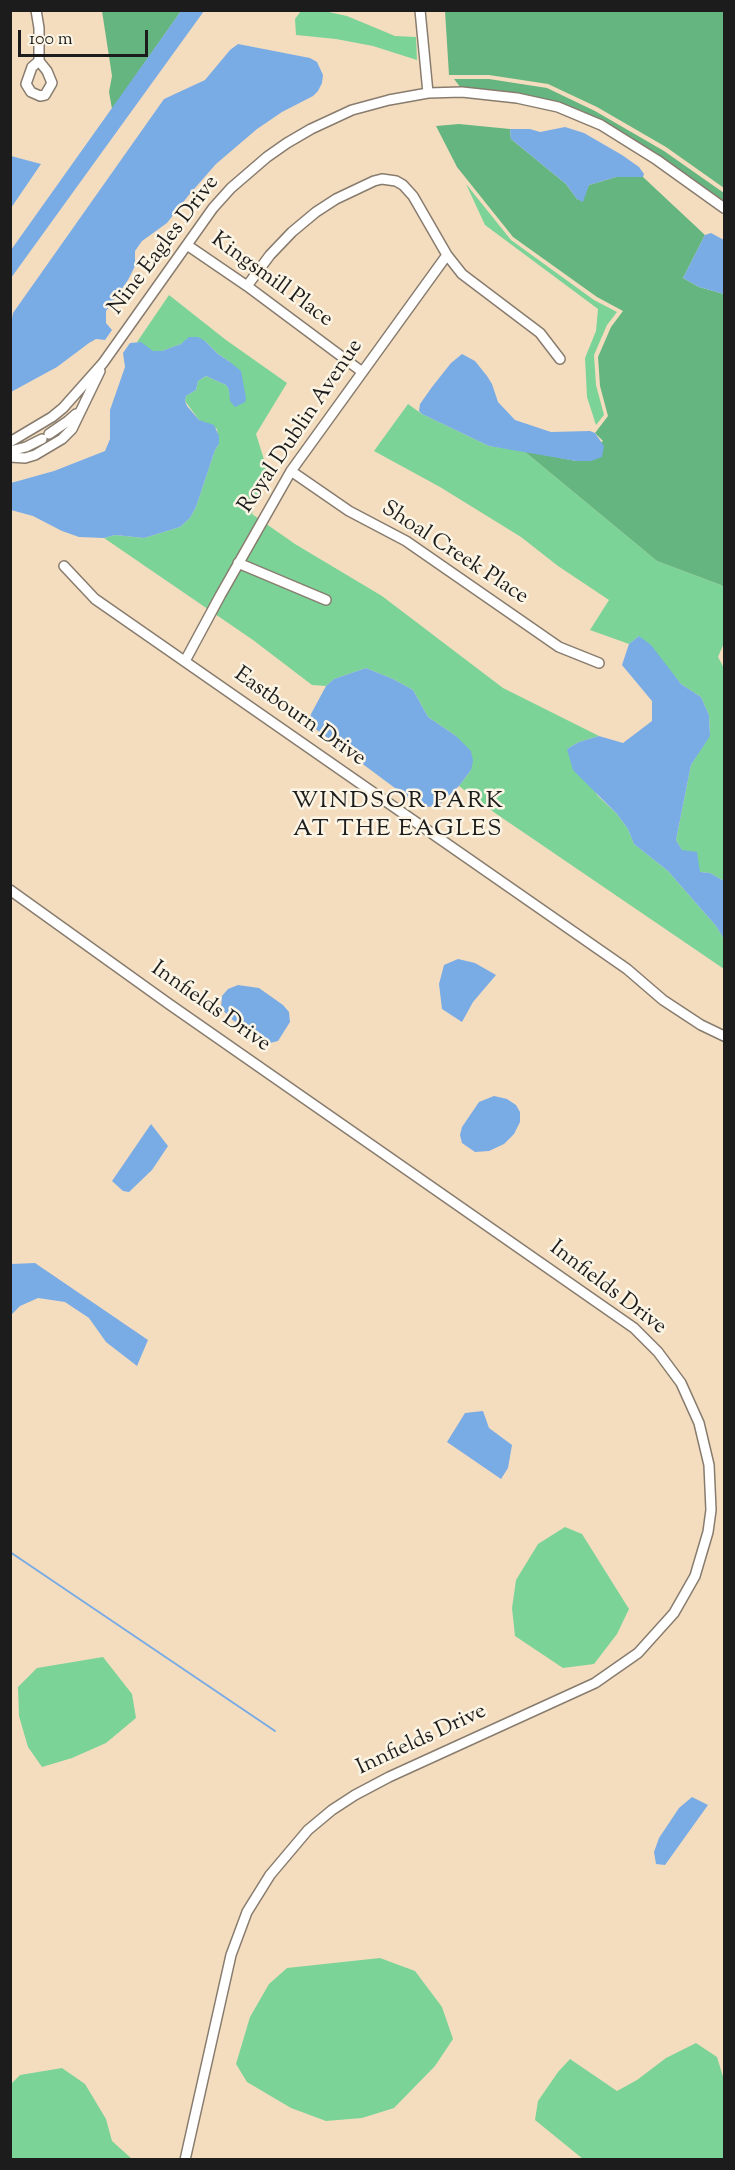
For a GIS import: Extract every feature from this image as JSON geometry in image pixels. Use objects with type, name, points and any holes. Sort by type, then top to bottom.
[{"type":"street","points":[[36,10],[39,28],[39,61]]},
{"type":"street","points":[[420,10],[429,93]]},
{"type":"street","name":"Nine Eagles Drive","points":[[10,442],[63,408],[103,363],[213,208],[231,188],[287,143],[352,110],[429,93],[496,95],[537,102],[602,125],[724,208]]},
{"type":"street","points":[[247,286],[291,232],[316,212],[336,199],[382,179],[396,181],[413,196],[447,255],[462,274],[540,333],[560,359]]},
{"type":"street","name":"Kingsmill Place","points":[[187,244],[361,371]]},
{"type":"street","name":"Royal Dublin Avenue","points":[[185,661],[291,471],[361,371],[447,255]]},
{"type":"street","name":"Nine Eagles Drive","points":[[10,457],[25,458],[35,455],[62,439],[72,429],[103,363]]},
{"type":"street","name":"Nine Eagles Drive","points":[[10,451],[26,447],[46,437],[68,422],[84,405]]},
{"type":"street","name":"Shoal Creek Place","points":[[291,471],[349,511],[406,542],[559,647],[599,663]]},
{"type":"street","points":[[238,563],[326,600]]},
{"type":"street","name":"Eastbourn Drive","points":[[64,566],[95,599],[627,969],[677,1010],[724,1036]]},
{"type":"street","name":"Innfields Drive","points":[[10,890],[169,1004],[634,1328],[658,1352],[681,1383],[699,1423],[709,1465],[711,1510],[708,1532],[694,1576],[674,1613],[638,1653],[595,1683],[389,1777],[355,1795],[332,1810],[286,1852],[247,1912],[231,1955],[185,2160]]},
{"type":"green space","points":[[102,11],[181,11],[112,109],[109,92],[112,76]]},
{"type":"green space","points":[[301,11],[324,11],[347,16],[395,36],[416,37],[417,60],[373,46],[296,35],[295,19]]},
{"type":"green space","points":[[445,11],[724,11],[724,188],[666,147],[597,107],[548,84],[489,75],[449,75]]},
{"type":"green space","points":[[454,79],[489,79],[547,88],[595,111],[664,151],[724,193],[724,202],[633,139],[580,110],[517,93],[461,88]]},
{"type":"green space","points":[[459,124],[510,129],[511,139],[566,184],[577,199],[582,201],[589,185],[616,177],[643,177],[705,235],[683,278],[699,287],[724,294],[724,588],[657,561],[524,451],[576,461],[603,441],[595,433],[608,416],[600,386],[598,357],[611,327],[623,311],[597,297],[513,237],[457,167],[436,126]]},
{"type":"green space","points":[[466,184],[511,240],[594,300],[617,312],[607,325],[594,355],[596,385],[604,415],[596,425],[587,397],[585,358],[596,331],[598,309],[485,225]]},
{"type":"green space","points":[[169,295],[226,340],[287,383],[256,434],[267,469],[252,514],[295,544],[382,596],[503,688],[599,736],[579,742],[567,749],[598,796],[617,814],[628,829],[634,844],[668,871],[716,926],[724,939],[724,969],[459,786],[471,770],[456,736],[428,717],[413,690],[366,668],[334,679],[326,686],[312,685],[253,640],[104,538],[115,535],[144,538],[180,527],[190,518],[196,507],[219,444],[217,429],[199,420],[185,401],[186,396],[196,390],[198,381],[206,376],[226,385],[229,396],[230,362],[205,341],[189,338],[181,344],[162,351],[153,351],[137,342]]},
{"type":"green space","points":[[408,404],[422,414],[489,446],[524,451],[657,561],[724,588],[724,643],[718,657],[724,668],[724,881],[710,873],[700,872],[676,840],[691,765],[710,735],[709,715],[701,697],[681,684],[639,636],[629,644],[590,630],[609,600],[558,566],[521,537],[440,487],[374,451]]},
{"type":"green space","points":[[565,1527],[582,1534],[629,1609],[617,1634],[594,1664],[563,1668],[515,1636],[512,1608],[516,1580],[538,1544]]},
{"type":"green space","points":[[103,1657],[132,1694],[136,1718],[106,1743],[72,1758],[42,1767],[28,1747],[19,1716],[18,1687],[37,1668]]},
{"type":"green space","points":[[380,1958],[415,1971],[442,2007],[453,2039],[435,2066],[394,2108],[362,2118],[326,2121],[291,2108],[247,2082],[236,2064],[250,2017],[269,1984],[287,1968]]},
{"type":"green space","points":[[696,2043],[717,2057],[724,2080],[724,2159],[583,2159],[535,2120],[538,2101],[570,2059],[617,2091],[637,2080],[666,2058]]},
{"type":"green space","points":[[62,2068],[85,2084],[106,2119],[112,2141],[132,2159],[11,2159],[11,2084],[20,2075]]},
{"type":"water","points":[[181,11],[204,11],[11,278],[11,250]]},
{"type":"water","points":[[238,44],[310,58],[317,62],[323,75],[318,91],[257,129],[216,164],[167,223],[142,241],[135,251],[135,266],[128,280],[106,311],[106,323],[112,330],[105,340],[96,339],[57,367],[11,392],[10,331],[13,313],[164,99],[205,80],[230,50]]},
{"type":"water","points":[[565,127],[584,133],[622,155],[639,167],[644,174],[643,177],[616,177],[589,185],[583,202],[577,199],[566,184],[511,139],[510,129],[530,129],[540,132]]},
{"type":"water","points":[[10,156],[41,164],[11,208]]},
{"type":"water","points":[[711,233],[724,240],[724,294],[699,287],[683,278],[705,235]]},
{"type":"water","points":[[189,337],[198,337],[205,341],[241,371],[246,398],[245,402],[235,407],[230,401],[226,385],[206,376],[198,381],[196,390],[186,396],[187,406],[199,420],[214,425],[219,436],[219,444],[190,518],[180,527],[144,538],[115,535],[104,538],[79,537],[33,516],[11,510],[11,483],[54,471],[105,451],[110,439],[110,410],[125,367],[123,353],[130,343],[141,342],[153,351],[162,351],[181,344]]},
{"type":"water","points":[[462,354],[475,361],[492,384],[498,402],[515,420],[551,432],[590,431],[595,433],[604,446],[602,457],[591,461],[576,461],[489,446],[422,414],[419,411],[420,404],[451,363]]},
{"type":"water","points":[[639,636],[651,645],[681,684],[701,697],[709,715],[710,736],[691,765],[676,840],[682,850],[697,852],[700,872],[710,873],[724,881],[724,939],[716,926],[668,871],[634,844],[628,829],[617,814],[573,770],[567,749],[579,742],[599,736],[623,743],[652,721],[652,701],[622,665],[629,644]]},
{"type":"water","points":[[366,668],[413,690],[428,717],[456,736],[471,751],[473,761],[471,770],[459,786],[438,806],[427,807],[411,800],[313,727],[310,721],[311,714],[326,686],[334,679]]},
{"type":"water","points":[[458,959],[475,963],[496,975],[473,1002],[462,1022],[442,1009],[439,984],[444,965]]},
{"type":"water","points":[[238,985],[259,988],[289,1012],[290,1022],[278,1041],[270,1043],[261,1041],[230,1018],[221,1008],[222,996],[228,989]]},
{"type":"water","points":[[494,1096],[507,1099],[516,1105],[520,1112],[520,1122],[514,1134],[504,1144],[489,1151],[475,1152],[462,1143],[460,1135],[462,1127],[479,1102]]},
{"type":"water","points":[[151,1124],[168,1146],[152,1170],[129,1192],[123,1191],[112,1181]]},
{"type":"water","points":[[35,1263],[148,1340],[137,1366],[106,1342],[89,1318],[65,1302],[38,1298],[20,1306],[11,1315],[11,1264]]},
{"type":"water","points":[[483,1411],[489,1428],[512,1445],[508,1468],[501,1479],[447,1442],[465,1413]]},
{"type":"water","points":[[692,1797],[708,1805],[665,1865],[656,1864],[654,1852],[659,1838],[679,1808]]},
{"type":"waterway","points":[[10,1552],[275,1731]]},
{"type":"district","name":"WINDSOR PARK AT THE EAGLES","points":[[398,817]]}]
